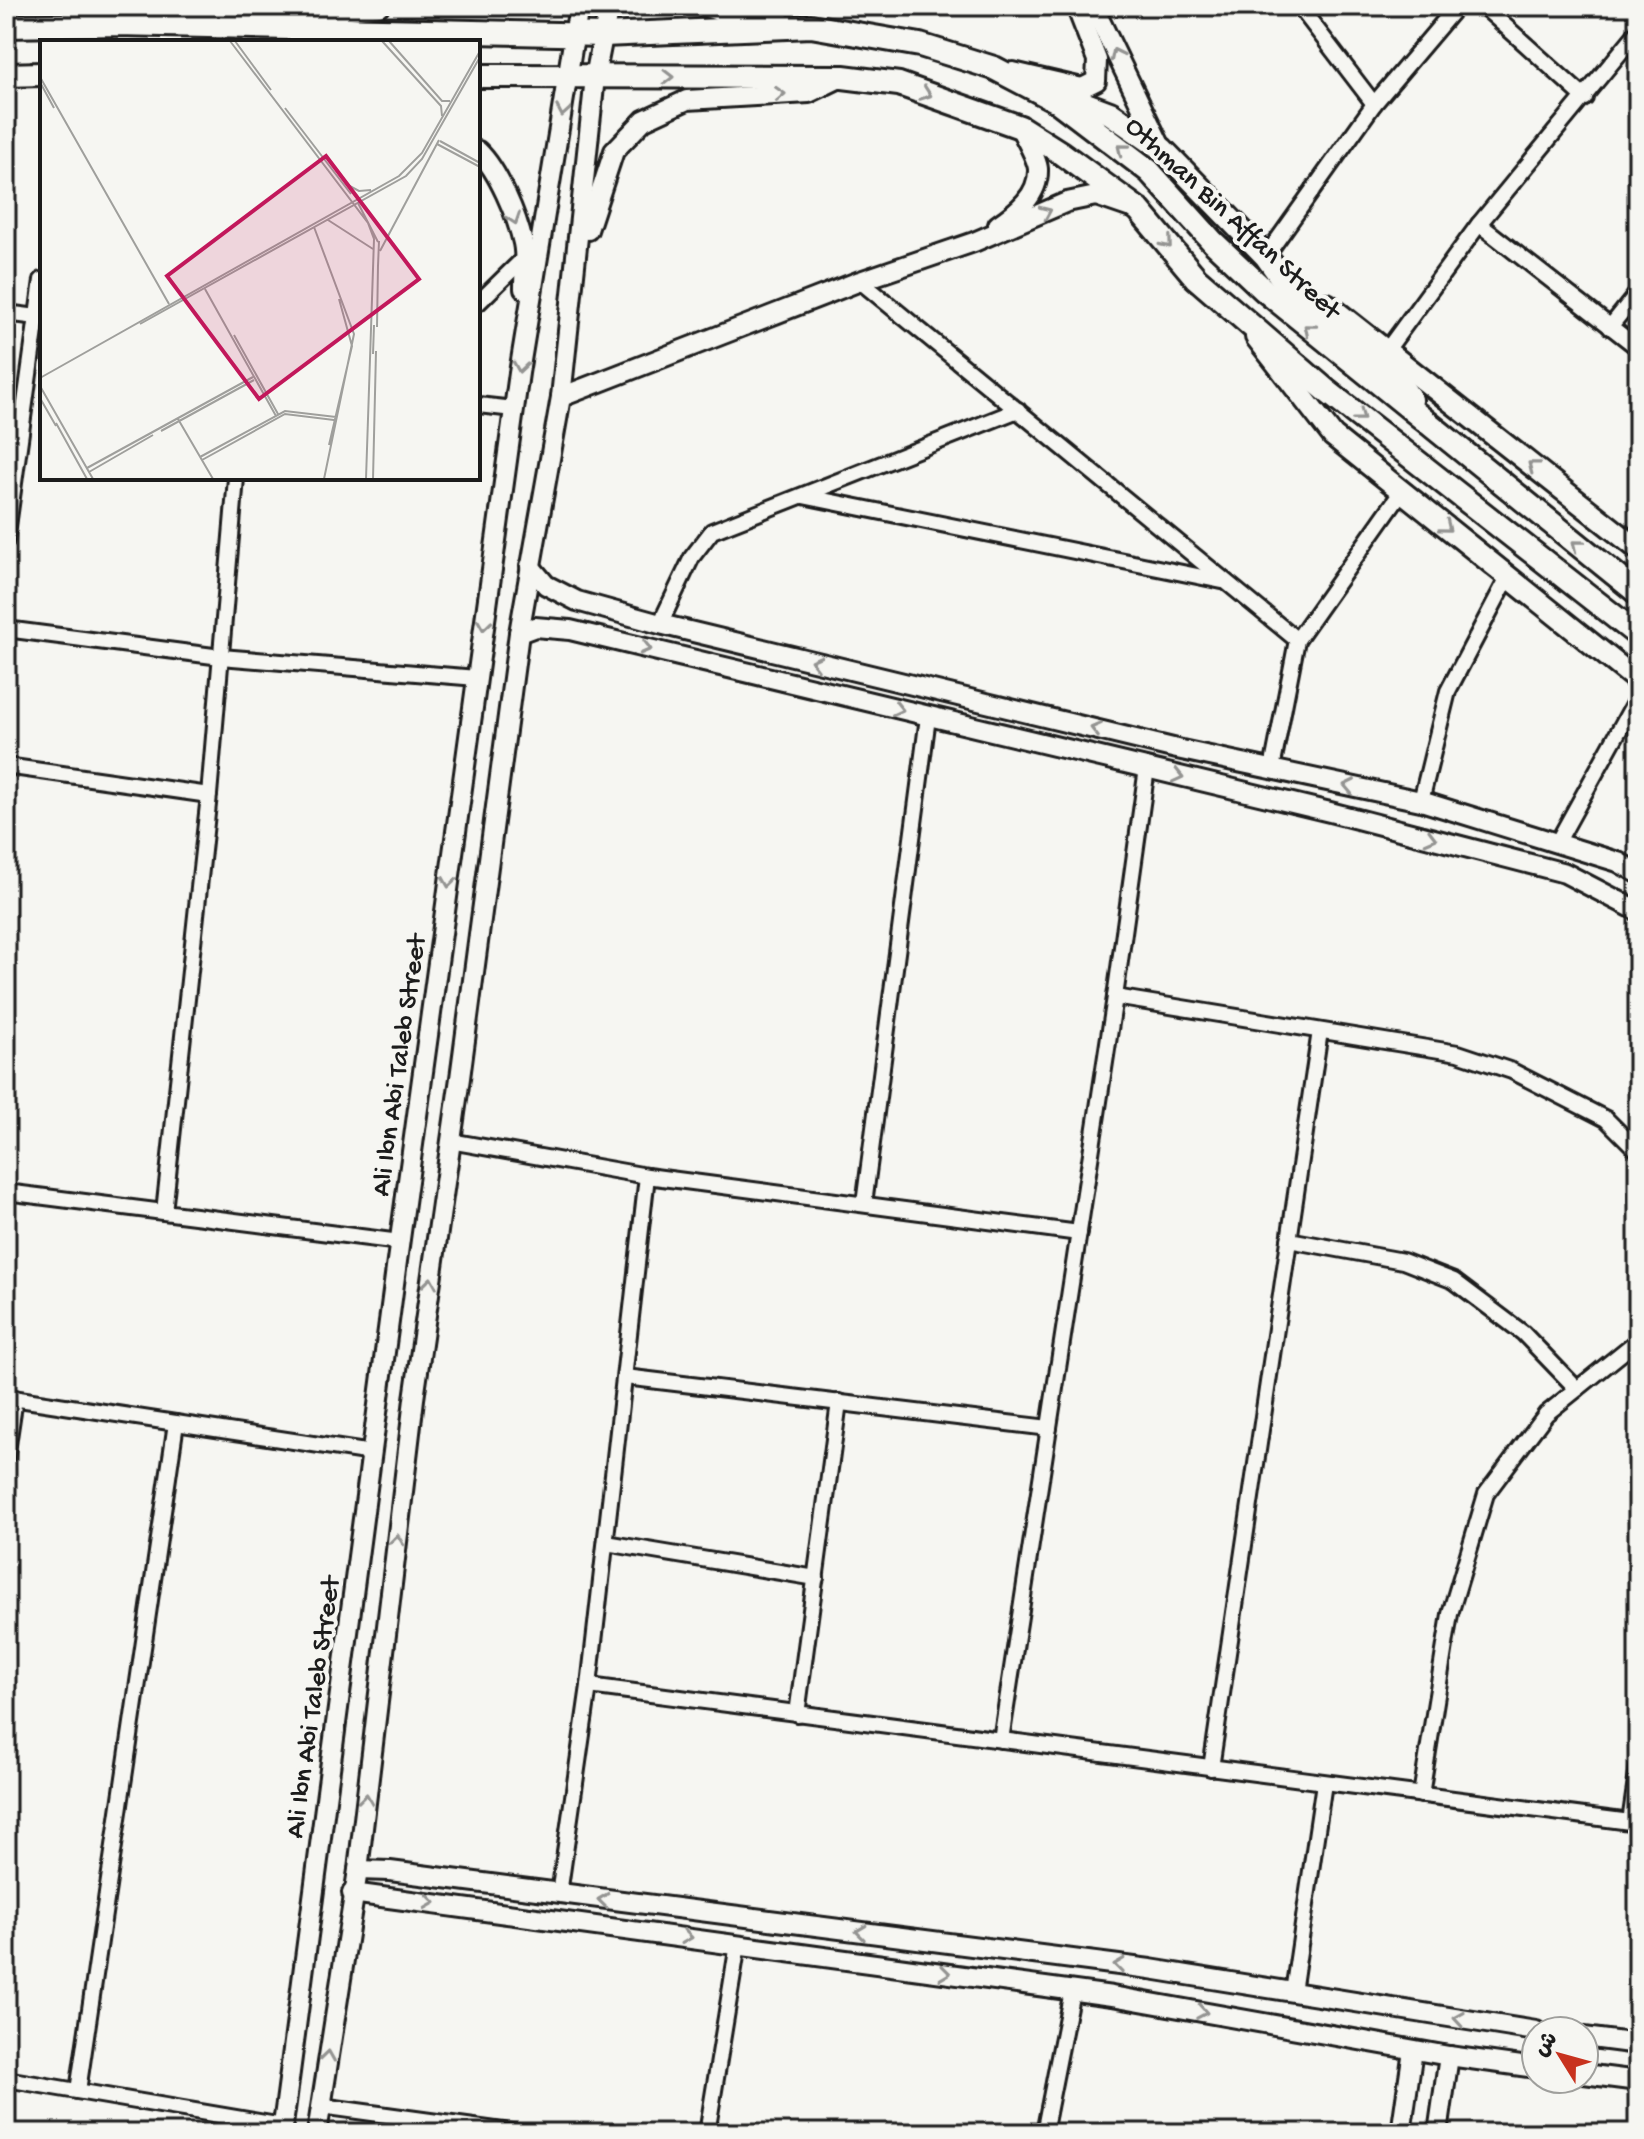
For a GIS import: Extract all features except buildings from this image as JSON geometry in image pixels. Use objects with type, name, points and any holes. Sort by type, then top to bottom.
[{"type":"main road","name":"Othman Bin Affan Street","points":[[6,26],[117,24],[603,35],[811,26],[920,45],[994,68],[1057,101],[1140,163],[1213,242],[1264,290],[1638,593]]},
{"type":"main road","points":[[994,68],[1110,113],[1162,149],[1266,256],[1281,277],[1387,367],[1429,425]]},
{"type":"main road","points":[[6,75],[40,74]]},
{"type":"main road","points":[[480,76],[843,77],[899,84],[1020,127],[1139,210],[1196,278],[1328,392],[1638,635]]},
{"type":"main road","name":"Othman Bin Affan Street","points":[[1266,256],[1638,549]]},
{"type":"main road","points":[[1236,312],[1333,436],[1638,681]]},
{"type":"street","points":[[117,24],[217,11],[333,12],[379,6]]},
{"type":"street","name":"Ali Ibn Abi Taleb Street","points":[[282,2130],[514,409],[579,6]]},
{"type":"street","points":[[317,2133],[358,1870],[414,1399],[519,633],[561,397],[595,77],[609,6]]},
{"type":"street","points":[[703,6],[811,26]]},
{"type":"street","points":[[994,68],[1082,88],[1096,81],[1097,60],[1076,6]]},
{"type":"street","points":[[1093,6],[1162,149]]},
{"type":"street","points":[[1299,6],[1374,104]]},
{"type":"street","points":[[1266,256],[1374,104],[1457,6]]},
{"type":"street","points":[[1483,6],[1585,98]]},
{"type":"street","points":[[1387,350],[1479,224],[1638,31]]},
{"type":"street","points":[[572,291],[592,212],[614,151],[644,120],[687,100],[809,93],[843,77]]},
{"type":"street","points":[[974,242],[1018,211],[1033,192],[1038,168],[1020,127]]},
{"type":"street","points":[[480,153],[506,197],[523,245],[526,328]]},
{"type":"street","points":[[561,397],[860,281],[974,242],[1067,202],[1096,196],[1139,210]]},
{"type":"street","points":[[1479,224],[1638,348]]},
{"type":"street","points":[[480,301],[523,259]]},
{"type":"street","points":[[860,281],[1297,640]]},
{"type":"street","points":[[1610,327],[1638,292]]},
{"type":"street","points":[[6,541],[37,354],[40,295]]},
{"type":"street","points":[[6,313],[37,317]]},
{"type":"street","points":[[480,405],[514,409]]},
{"type":"street","points":[[660,624],[692,557],[712,531],[1018,410]]},
{"type":"street","points":[[164,1212],[209,795],[236,480]]},
{"type":"street","points":[[1272,769],[1297,640],[1402,491]]},
{"type":"street","points":[[803,496],[1227,582]]},
{"type":"street","points":[[530,566],[546,585],[577,601],[660,624],[1177,749],[1421,801],[1618,862],[1638,873]]},
{"type":"street","points":[[1421,801],[1448,691],[1508,577]]},
{"type":"street","points":[[570,630],[567,613],[577,601]]},
{"type":"street","points":[[519,633],[535,627],[570,630],[1330,812],[1565,873],[1638,911]]},
{"type":"street","points":[[6,629],[221,657],[477,678]]},
{"type":"street","points":[[1557,843],[1638,696]]},
{"type":"street","points":[[864,1204],[928,717]]},
{"type":"street","points":[[6,766],[209,795]]},
{"type":"street","points":[[1001,1740],[1147,768]]},
{"type":"street","points":[[1115,997],[1458,1053],[1512,1071],[1606,1119],[1638,1151]]},
{"type":"street","points":[[1211,1768],[1320,1031]]},
{"type":"street","points":[[450,1141],[647,1176],[1079,1233]]},
{"type":"street","points":[[559,1894],[589,1686],[647,1176]]},
{"type":"street","points":[[6,1192],[400,1242]]},
{"type":"street","points":[[1289,1240],[1403,1261],[1454,1281],[1523,1333],[1577,1389]]},
{"type":"street","points":[[1421,1795],[1450,1614],[1486,1494],[1546,1414],[1638,1340]]},
{"type":"street","points":[[625,1377],[1049,1428]]},
{"type":"street","points":[[6,1458],[10,1398],[372,1453]]},
{"type":"street","points":[[797,1714],[839,1402]]},
{"type":"street","points":[[78,2091],[176,1423]]},
{"type":"street","points":[[606,1543],[816,1578]]},
{"type":"street","points":[[589,1686],[1634,1823],[1638,1767]]},
{"type":"street","points":[[1293,1992],[1324,1783]]},
{"type":"street","points":[[358,1870],[390,1871],[1150,1969],[1520,2028]]},
{"type":"street","points":[[352,1893],[1072,1991],[1520,2066]]},
{"type":"street","points":[[707,2133],[738,1944]]},
{"type":"street","points":[[1044,2133],[1072,1991]]},
{"type":"street","points":[[1600,2039],[1638,2044]]},
{"type":"street","points":[[1401,2133],[1413,2050]]},
{"type":"street","points":[[1438,2133],[1449,2056]]},
{"type":"street","points":[[1600,2076],[1638,2081]]},
{"type":"street","points":[[6,2079],[282,2130]]},
{"type":"street","points":[[321,2106],[519,2133]]}]
